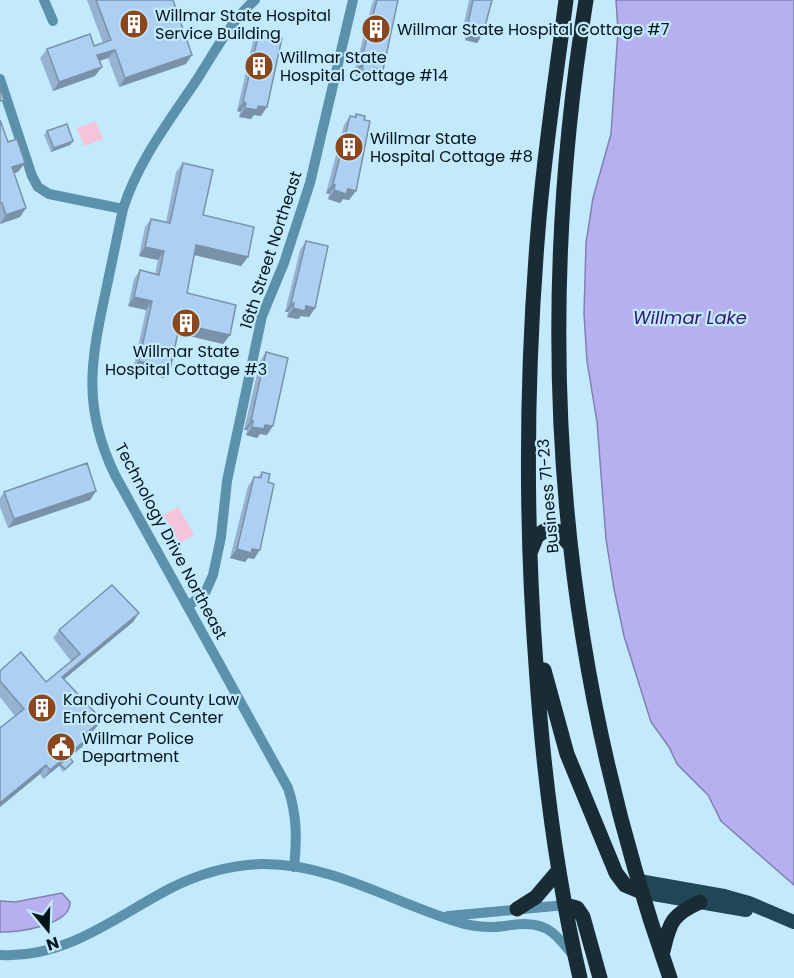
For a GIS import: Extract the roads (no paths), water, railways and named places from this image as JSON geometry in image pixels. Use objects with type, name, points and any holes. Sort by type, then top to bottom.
[{"type":"highway","name":"Business 71-23","points":[[566,0],[546,150],[533,292],[529,417],[529,559],[543,750],[558,871],[580,978]]},
{"type":"highway","name":"Business 71-23","points":[[586,0],[568,132],[559,267],[558,396],[564,480],[570,545],[592,694],[611,777],[641,886],[670,978]]},
{"type":"highway","points":[[529,559],[534,541],[547,529],[557,531],[570,545]]},
{"type":"highway","points":[[531,595],[543,666],[567,754],[616,873],[625,885],[641,886]]},
{"type":"highway","points":[[517,909],[536,897],[558,871]]},
{"type":"highway","points":[[662,955],[673,920],[681,912],[700,902]]},
{"type":"highway","points":[[565,905],[577,908],[583,917],[600,978]]},
{"type":"main road","points":[[641,886],[700,902],[772,914]]},
{"type":"main road","points":[[641,886],[724,896],[749,903],[794,922]]},
{"type":"street","points":[[44,0],[52,21]]},
{"type":"street","name":"Technology Drive Northeast","points":[[255,0],[225,37],[133,181],[123,209],[93,350],[92,376],[94,409],[100,439],[109,463],[288,788],[297,827],[294,867]]},
{"type":"street","name":"16th Street Northeast","points":[[188,606],[205,593],[213,575],[221,537],[227,481],[262,316],[284,263],[310,183],[353,0]]},
{"type":"street","points":[[0,79],[29,168],[38,187],[49,194],[123,209]]},
{"type":"street","points":[[0,955],[31,954],[63,947],[171,888],[207,873],[246,865],[271,865],[294,867],[343,880],[438,917],[465,925],[480,927],[527,924],[538,926],[555,935],[575,957]]},
{"type":"street","points":[[438,917],[565,905]]},
{"type":"water","name":"Willmar Lake","points":[[616,0],[794,0],[794,885],[721,821],[708,795],[677,764],[669,747],[651,722],[624,636],[614,589],[606,539],[597,422],[587,361],[584,314],[586,243],[593,198],[611,134],[618,30]]},
{"type":"water","points":[[62,893],[70,902],[68,910],[62,917],[30,929],[0,932],[0,901],[15,902]]},
{"type":"place","name":"Willmar State Hospital Service Building","points":[[134,24]]},
{"type":"place","name":"Willmar State Hospital Cottage #7","points":[[376,29]]},
{"type":"place","name":"Willmar State Hospital Cottage #14","points":[[259,66]]},
{"type":"place","name":"Willmar State Hospital Cottage #8","points":[[349,147]]},
{"type":"place","name":"Willmar State Hospital Cottage #3","points":[[186,323]]},
{"type":"place","name":"Kandiyohi County Law Enforcement Center","points":[[42,708]]},
{"type":"place","name":"Willmar Police Department","points":[[61,747]]}]
